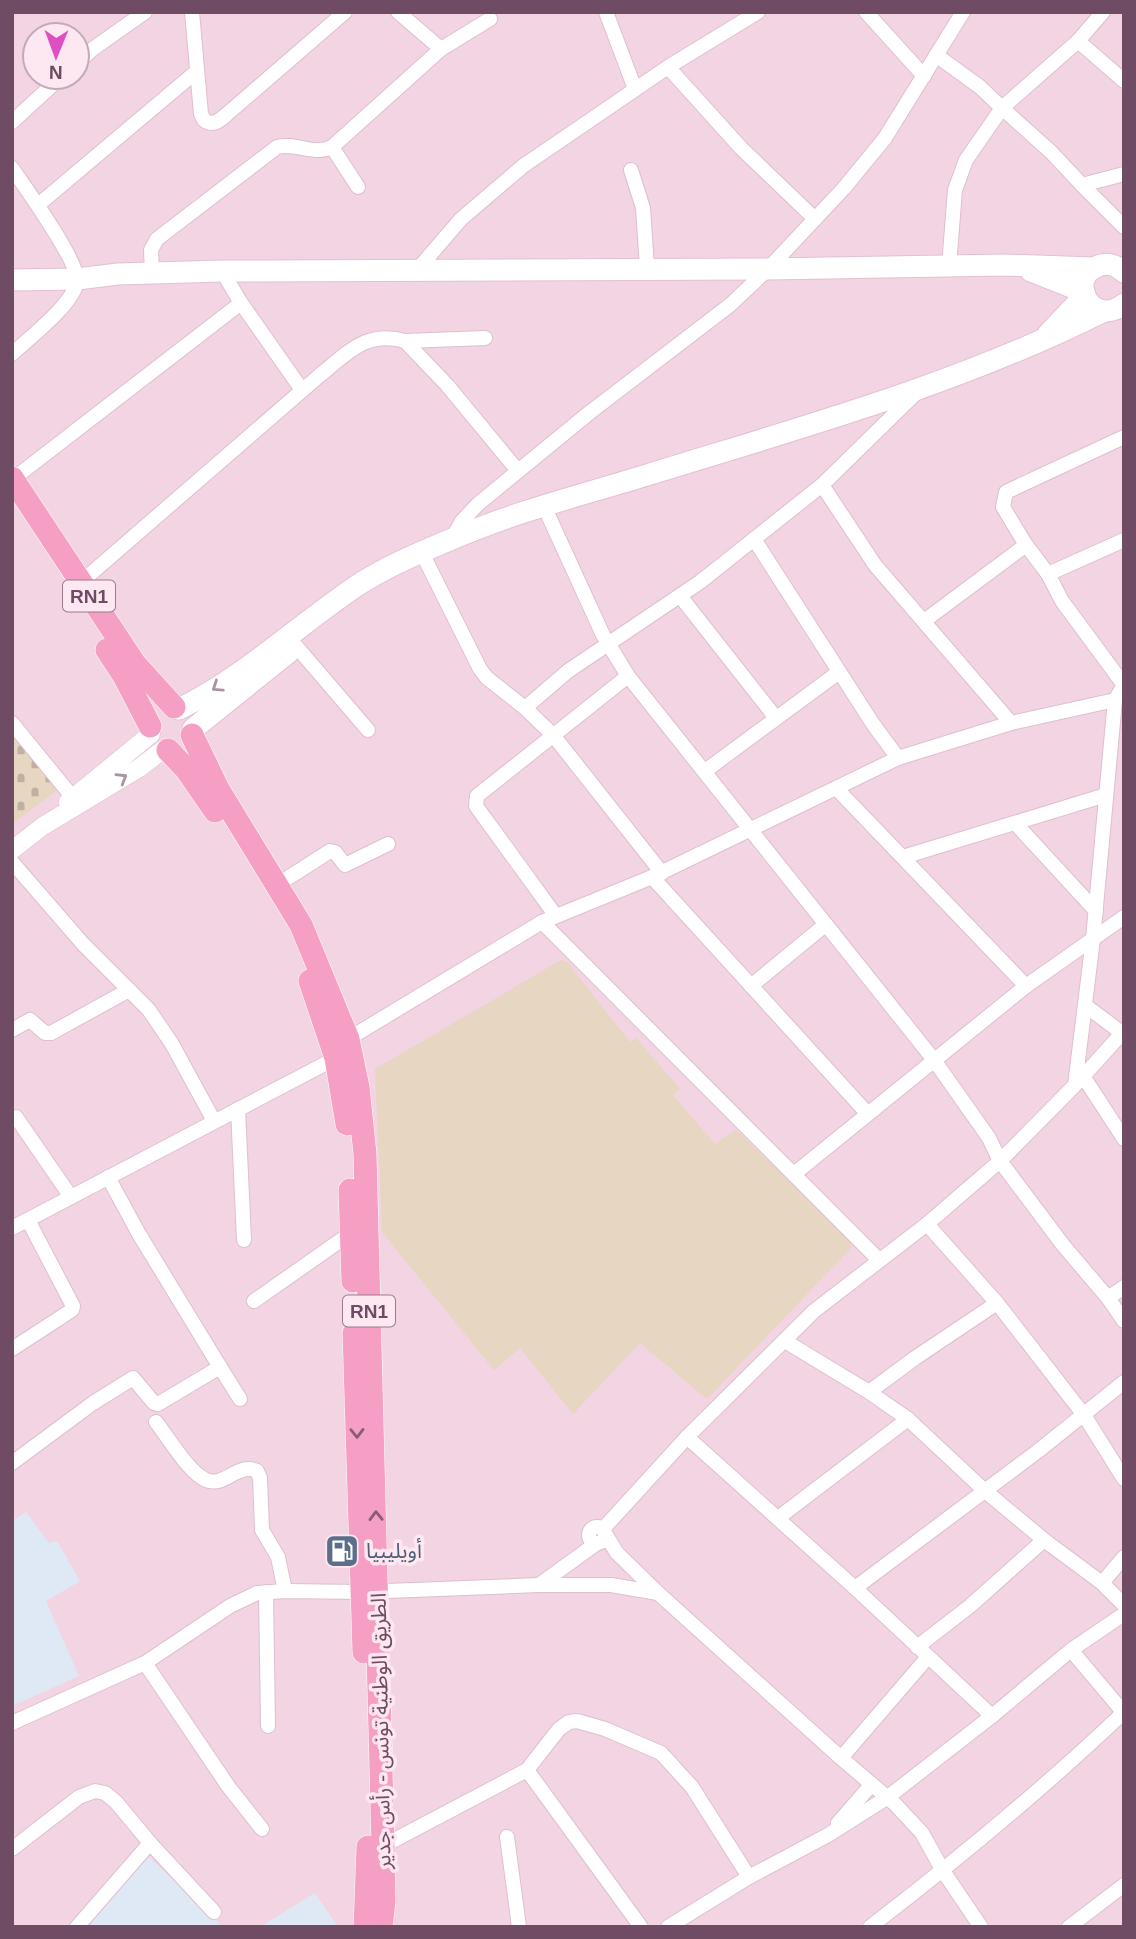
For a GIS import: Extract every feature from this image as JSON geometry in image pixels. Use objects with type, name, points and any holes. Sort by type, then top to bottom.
[{"type":"main road","points":[[12,270],[118,274],[1005,265],[1094,268],[1108,264],[1122,269]]},
{"type":"main road","points":[[1005,265],[1041,274],[1084,294],[1091,305],[1114,307]]},
{"type":"main road","points":[[1042,340],[1084,294],[1086,277],[1094,268]]},
{"type":"main road","points":[[12,280],[76,274]]},
{"type":"main road","points":[[434,548],[296,646],[193,732],[186,745],[158,740],[152,719],[161,710],[176,708],[221,684],[359,584],[386,569],[434,548],[544,506],[918,391],[1114,307]]},
{"type":"main road","name":"RN1","points":[[13,478],[135,664],[176,708],[191,719],[193,732]]},
{"type":"main road","name":"الطريق الوطنية تونس - رأس جدير","points":[[12,503],[124,676],[158,740],[186,769],[209,801],[289,929],[358,1087],[365,1154],[370,1592],[368,1892],[365,1927]]},
{"type":"main road","name":"الطريق الوطنية تونس - رأس جدير","points":[[193,732],[218,789],[301,925],[342,1049],[350,1158],[351,1233],[383,1846],[384,1902],[381,1927]]},
{"type":"street","points":[[91,51],[145,12]]},
{"type":"street","points":[[192,12],[202,118],[208,122],[216,122],[345,12]]},
{"type":"street","points":[[398,12],[441,49]]},
{"type":"street","points":[[606,12],[635,89]]},
{"type":"street","points":[[418,269],[461,219],[523,166],[668,67],[758,12]]},
{"type":"street","points":[[866,12],[923,76]]},
{"type":"street","points":[[867,1113],[751,986],[657,875],[553,735],[480,669],[434,548],[478,504],[730,305],[768,269],[885,138],[963,12]]},
{"type":"street","points":[[949,266],[955,190],[966,160],[1002,108],[1078,41],[1103,12]]},
{"type":"street","points":[[152,273],[151,250],[157,239],[277,147],[287,145],[322,151],[332,147],[441,49],[491,19]]},
{"type":"street","points":[[1078,41],[1124,81]]},
{"type":"street","points":[[936,55],[980,88],[1051,152],[1124,227]]},
{"type":"street","points":[[668,67],[741,148],[814,218]]},
{"type":"street","points":[[38,205],[197,71]]},
{"type":"street","points":[[12,122],[46,91]]},
{"type":"street","points":[[332,147],[358,187]]},
{"type":"street","points":[[12,168],[38,205],[76,274],[74,288],[59,309],[12,354]]},
{"type":"street","points":[[631,170],[643,208],[647,268]]},
{"type":"street","points":[[1082,185],[1124,174]]},
{"type":"street","points":[[222,271],[302,390]]},
{"type":"street","points":[[13,478],[241,303]]},
{"type":"street","points":[[80,583],[302,390],[366,340],[382,337],[405,341],[485,338]]},
{"type":"street","points":[[405,341],[447,385],[519,471]]},
{"type":"street","points":[[525,708],[568,671],[680,596],[822,485],[918,391]]},
{"type":"street","points":[[1124,437],[1006,492],[1003,507],[1048,574],[1062,601],[1124,685],[1115,700],[1079,1080],[1124,1139]]},
{"type":"street","points":[[822,485],[875,565],[1011,723]]},
{"type":"street","points":[[544,506],[608,646],[628,677],[934,1060],[989,1138],[1000,1161],[1124,1321]]},
{"type":"street","points":[[754,539],[873,724],[898,758]]},
{"type":"street","points":[[1048,574],[1124,540]]},
{"type":"street","points":[[924,621],[1026,545]]},
{"type":"street","points":[[680,596],[776,718]]},
{"type":"street","points":[[296,646],[368,730]]},
{"type":"street","points":[[705,771],[839,672]]},
{"type":"street","points":[[628,677],[477,796],[475,802],[549,919],[878,1260]]},
{"type":"street","points":[[12,1228],[238,1109],[342,1049],[549,919],[657,875],[898,758],[1011,723],[1115,700]]},
{"type":"street","points":[[12,723],[76,800]]},
{"type":"street","points":[[12,850],[76,800],[139,768],[158,740]]},
{"type":"street","points":[[836,788],[1026,985]]},
{"type":"street","points":[[903,857],[1106,795]]},
{"type":"street","points":[[1015,823],[1096,911]]},
{"type":"street","points":[[277,885],[330,851],[335,852],[345,865],[388,844]]},
{"type":"street","points":[[12,862],[83,944],[149,1010],[214,1121]]},
{"type":"street","points":[[794,1174],[1026,985],[1124,917]]},
{"type":"street","points":[[751,986],[825,925]]},
{"type":"street","points":[[12,1030],[30,1020],[45,1033],[51,1033],[129,990]]},
{"type":"street","points":[[539,1585],[599,1537],[687,1437],[814,1311],[927,1224],[1000,1161],[1079,1080],[1123,1032],[1086,1006]]},
{"type":"street","points":[[238,1109],[244,1240]]},
{"type":"street","points":[[16,1117],[71,1197]]},
{"type":"street","points":[[108,1177],[139,1234],[240,1399]]},
{"type":"street","points":[[12,1349],[72,1310],[73,1306],[28,1220]]},
{"type":"street","points":[[927,1224],[997,1303],[1084,1415],[1124,1479]]},
{"type":"street","points":[[254,1301],[351,1233]]},
{"type":"street","points":[[1108,1298],[1124,1287]]},
{"type":"street","points":[[869,1392],[915,1357],[997,1303]]},
{"type":"street","points":[[785,1341],[908,1419],[985,1490],[1044,1540],[1102,1583],[1124,1605]]},
{"type":"street","points":[[12,1463],[129,1379],[136,1380],[154,1403],[158,1404],[220,1367]]},
{"type":"street","points":[[855,1588],[1124,1382]]},
{"type":"street","points":[[778,1518],[908,1419]]},
{"type":"street","points":[[156,1422],[195,1472],[204,1479],[218,1481],[239,1469],[251,1468],[257,1471],[260,1478],[262,1530],[278,1557],[285,1591]]},
{"type":"street","points":[[687,1437],[992,1716]]},
{"type":"street","points":[[599,1537],[841,1758],[888,1797],[922,1833],[943,1871],[981,1927]]},
{"type":"street","points":[[917,1647],[970,1606],[1044,1540]]},
{"type":"street","points":[[1102,1583],[1124,1557]]},
{"type":"street","points":[[12,1723],[145,1663],[239,1600],[266,1592],[370,1592],[611,1585],[658,1593]]},
{"type":"street","points":[[266,1592],[268,1726]]},
{"type":"street","points":[[668,1927],[749,1877],[828,1835],[888,1797],[1071,1650],[1124,1615]]},
{"type":"street","points":[[870,1927],[943,1871],[1124,1713],[1071,1650]]},
{"type":"street","points":[[841,1758],[928,1657]]},
{"type":"street","points":[[145,1663],[228,1786],[262,1829]]},
{"type":"street","points":[[383,1846],[527,1770],[559,1730],[569,1722],[577,1721],[605,1729],[661,1753],[692,1787],[749,1877]]},
{"type":"street","points":[[527,1770],[640,1927]]},
{"type":"street","points":[[828,1835],[872,1784]]},
{"type":"street","points":[[12,1849],[79,1797],[95,1791],[105,1793],[214,1912]]},
{"type":"street","points":[[507,1837],[519,1927]]},
{"type":"street","points":[[77,1927],[150,1843]]},
{"type":"street","points":[[1069,1927],[1124,1885]]},
{"type":"shaded area","points":[[12,12],[1124,12],[1124,1927],[12,1927]]},
{"type":"shaded area","points":[[26,1512],[49,1543],[57,1541],[80,1581],[46,1601],[79,1676],[12,1706],[12,1521]]},
{"type":"shaded area","points":[[147,1855],[223,1927],[85,1927]]},
{"type":"shaded area","points":[[315,1893],[338,1927],[260,1927]]},
{"type":"green space","points":[[12,733],[59,789],[12,824]]},
{"type":"green space","points":[[561,960],[567,962],[630,1042],[636,1038],[680,1089],[673,1095],[715,1144],[736,1130],[850,1240],[851,1248],[707,1399],[640,1343],[573,1414],[520,1348],[494,1370],[382,1232],[375,1069]]},
{"type":"place","name":"أويليبيا","points":[[342,1551]]}]
